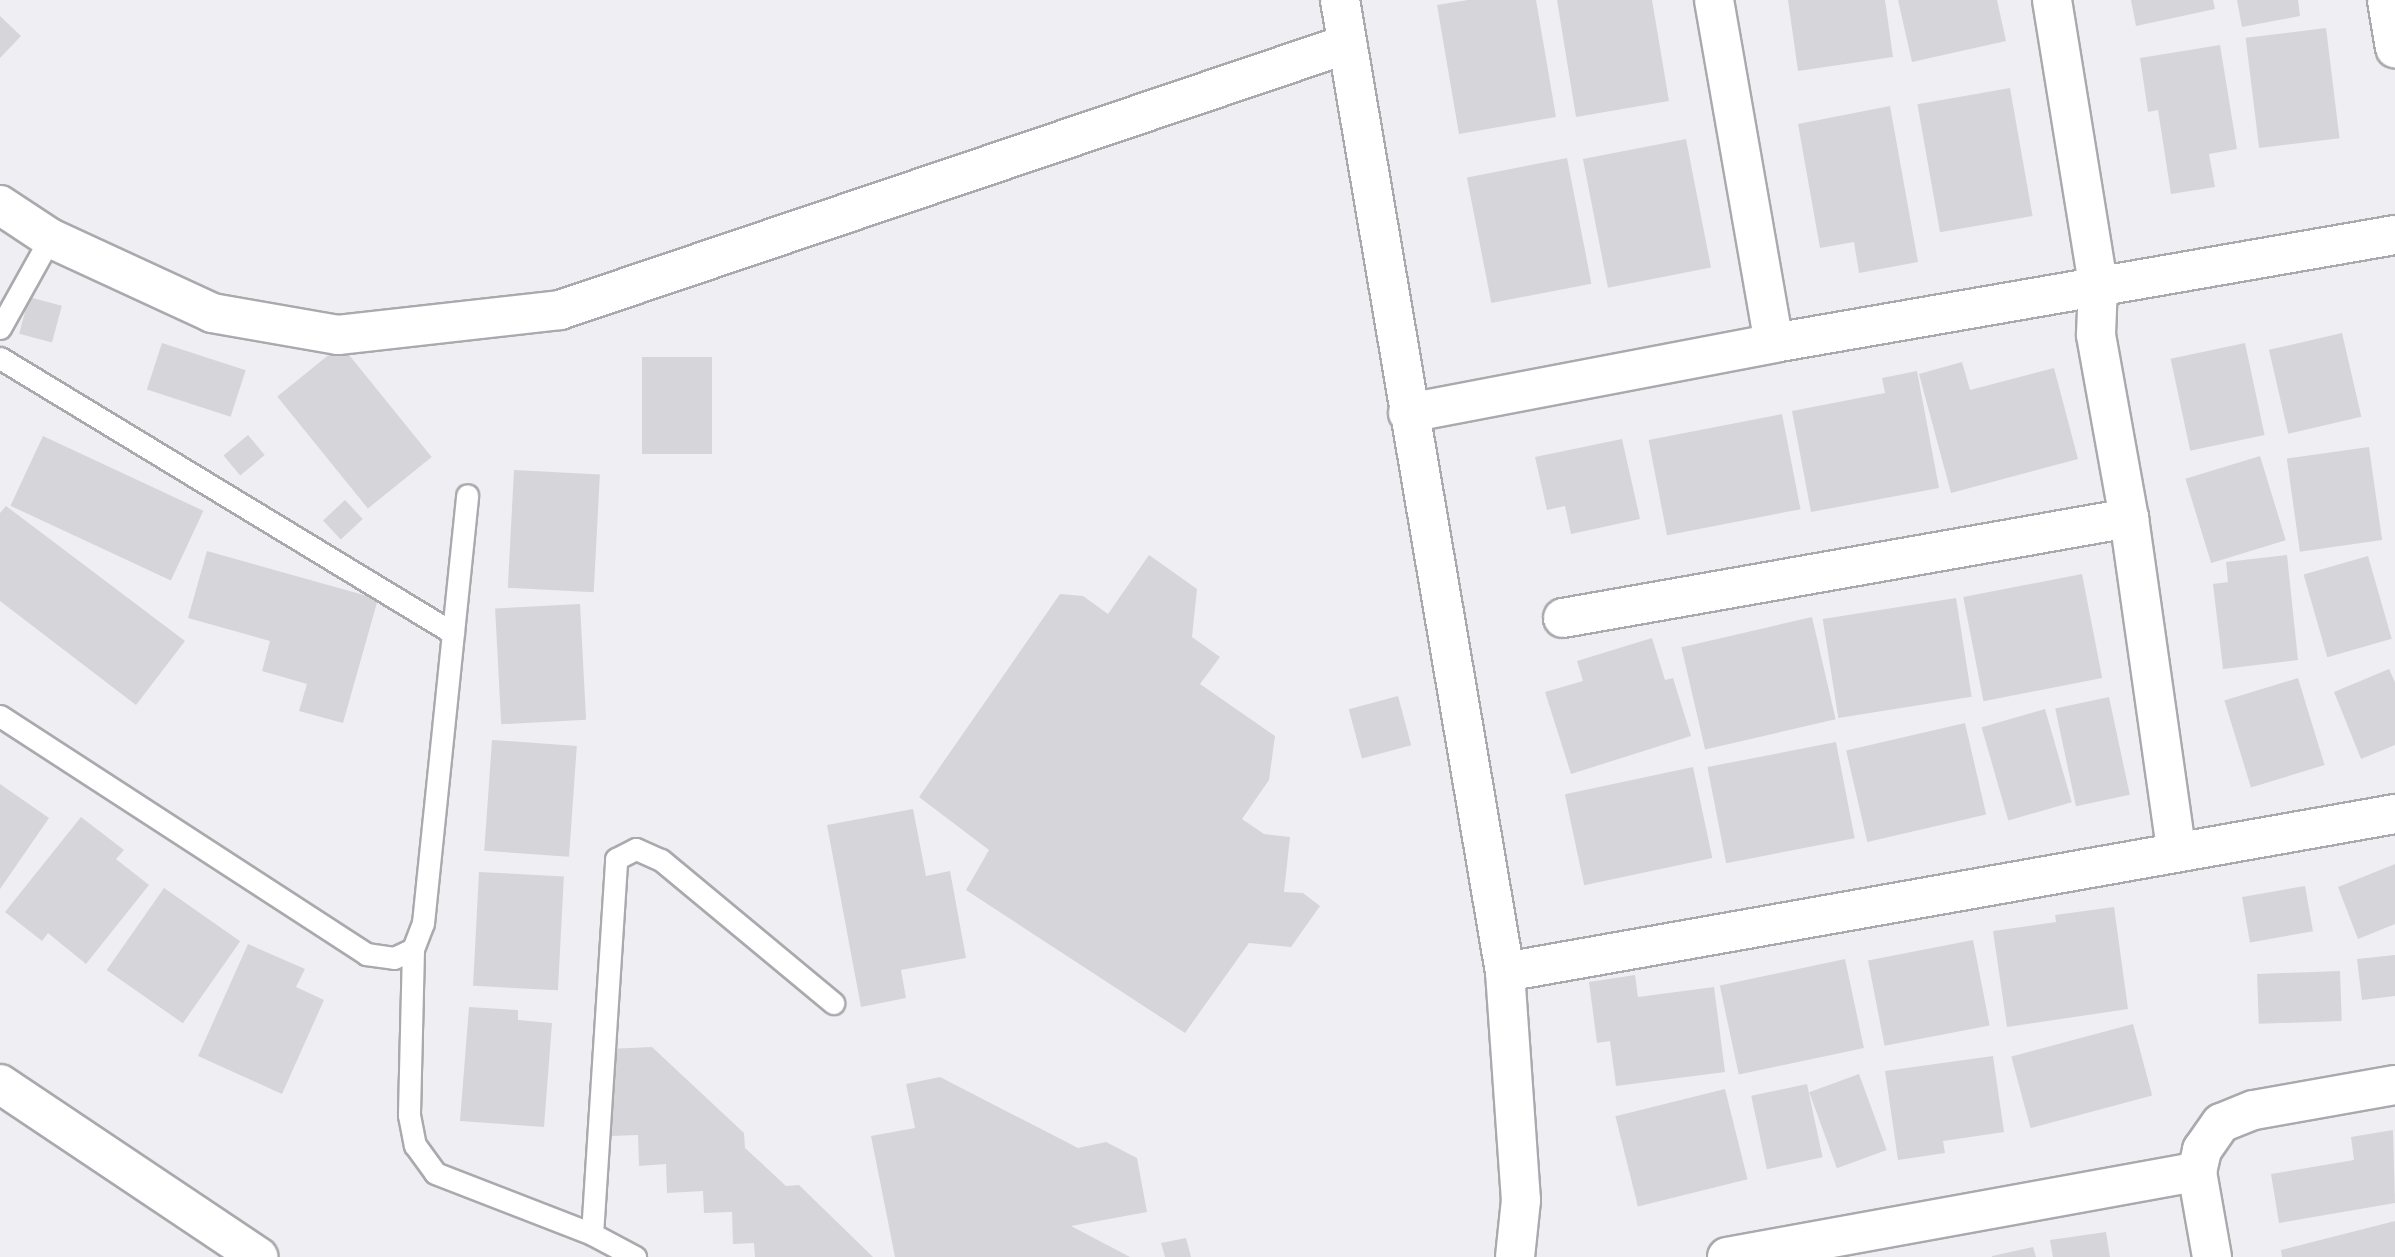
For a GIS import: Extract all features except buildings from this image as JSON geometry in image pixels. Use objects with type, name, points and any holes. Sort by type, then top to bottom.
[{"type":"street","points":[[1340,0],[1505,972],[1521,1200],[1515,1257]]},
{"type":"street","points":[[1714,0],[1774,343]]},
{"type":"street","points":[[2052,0],[2098,285],[2096,335],[2129,518],[2176,850]]},
{"type":"street","points":[[2387,0],[2395,48]]},
{"type":"street","points":[[0,205],[50,238],[212,313],[338,335],[560,310],[1347,44]]},
{"type":"street","points":[[1408,413],[1774,343],[2395,235]]},
{"type":"street","points":[[1563,618],[2129,518]]},
{"type":"street","points":[[1505,972],[2176,850],[2395,814]]},
{"type":"street","points":[[0,1084],[258,1257]]},
{"type":"street","points":[[2213,1257],[2197,1172],[2202,1150],[2221,1123],[2254,1110],[2395,1085]]},
{"type":"street","points":[[1727,1257],[2197,1172]]},
{"type":"lane","points":[[0,328],[50,238]]},
{"type":"lane","points":[[0,358],[453,633]]},
{"type":"lane","points":[[467,495],[423,923],[413,949],[409,1115],[415,1145],[435,1173],[592,1234],[635,1257]]},
{"type":"lane","points":[[0,716],[366,954],[394,958],[413,949]]},
{"type":"lane","points":[[592,1234],[616,859],[636,849],[661,860],[833,1003]]}]
